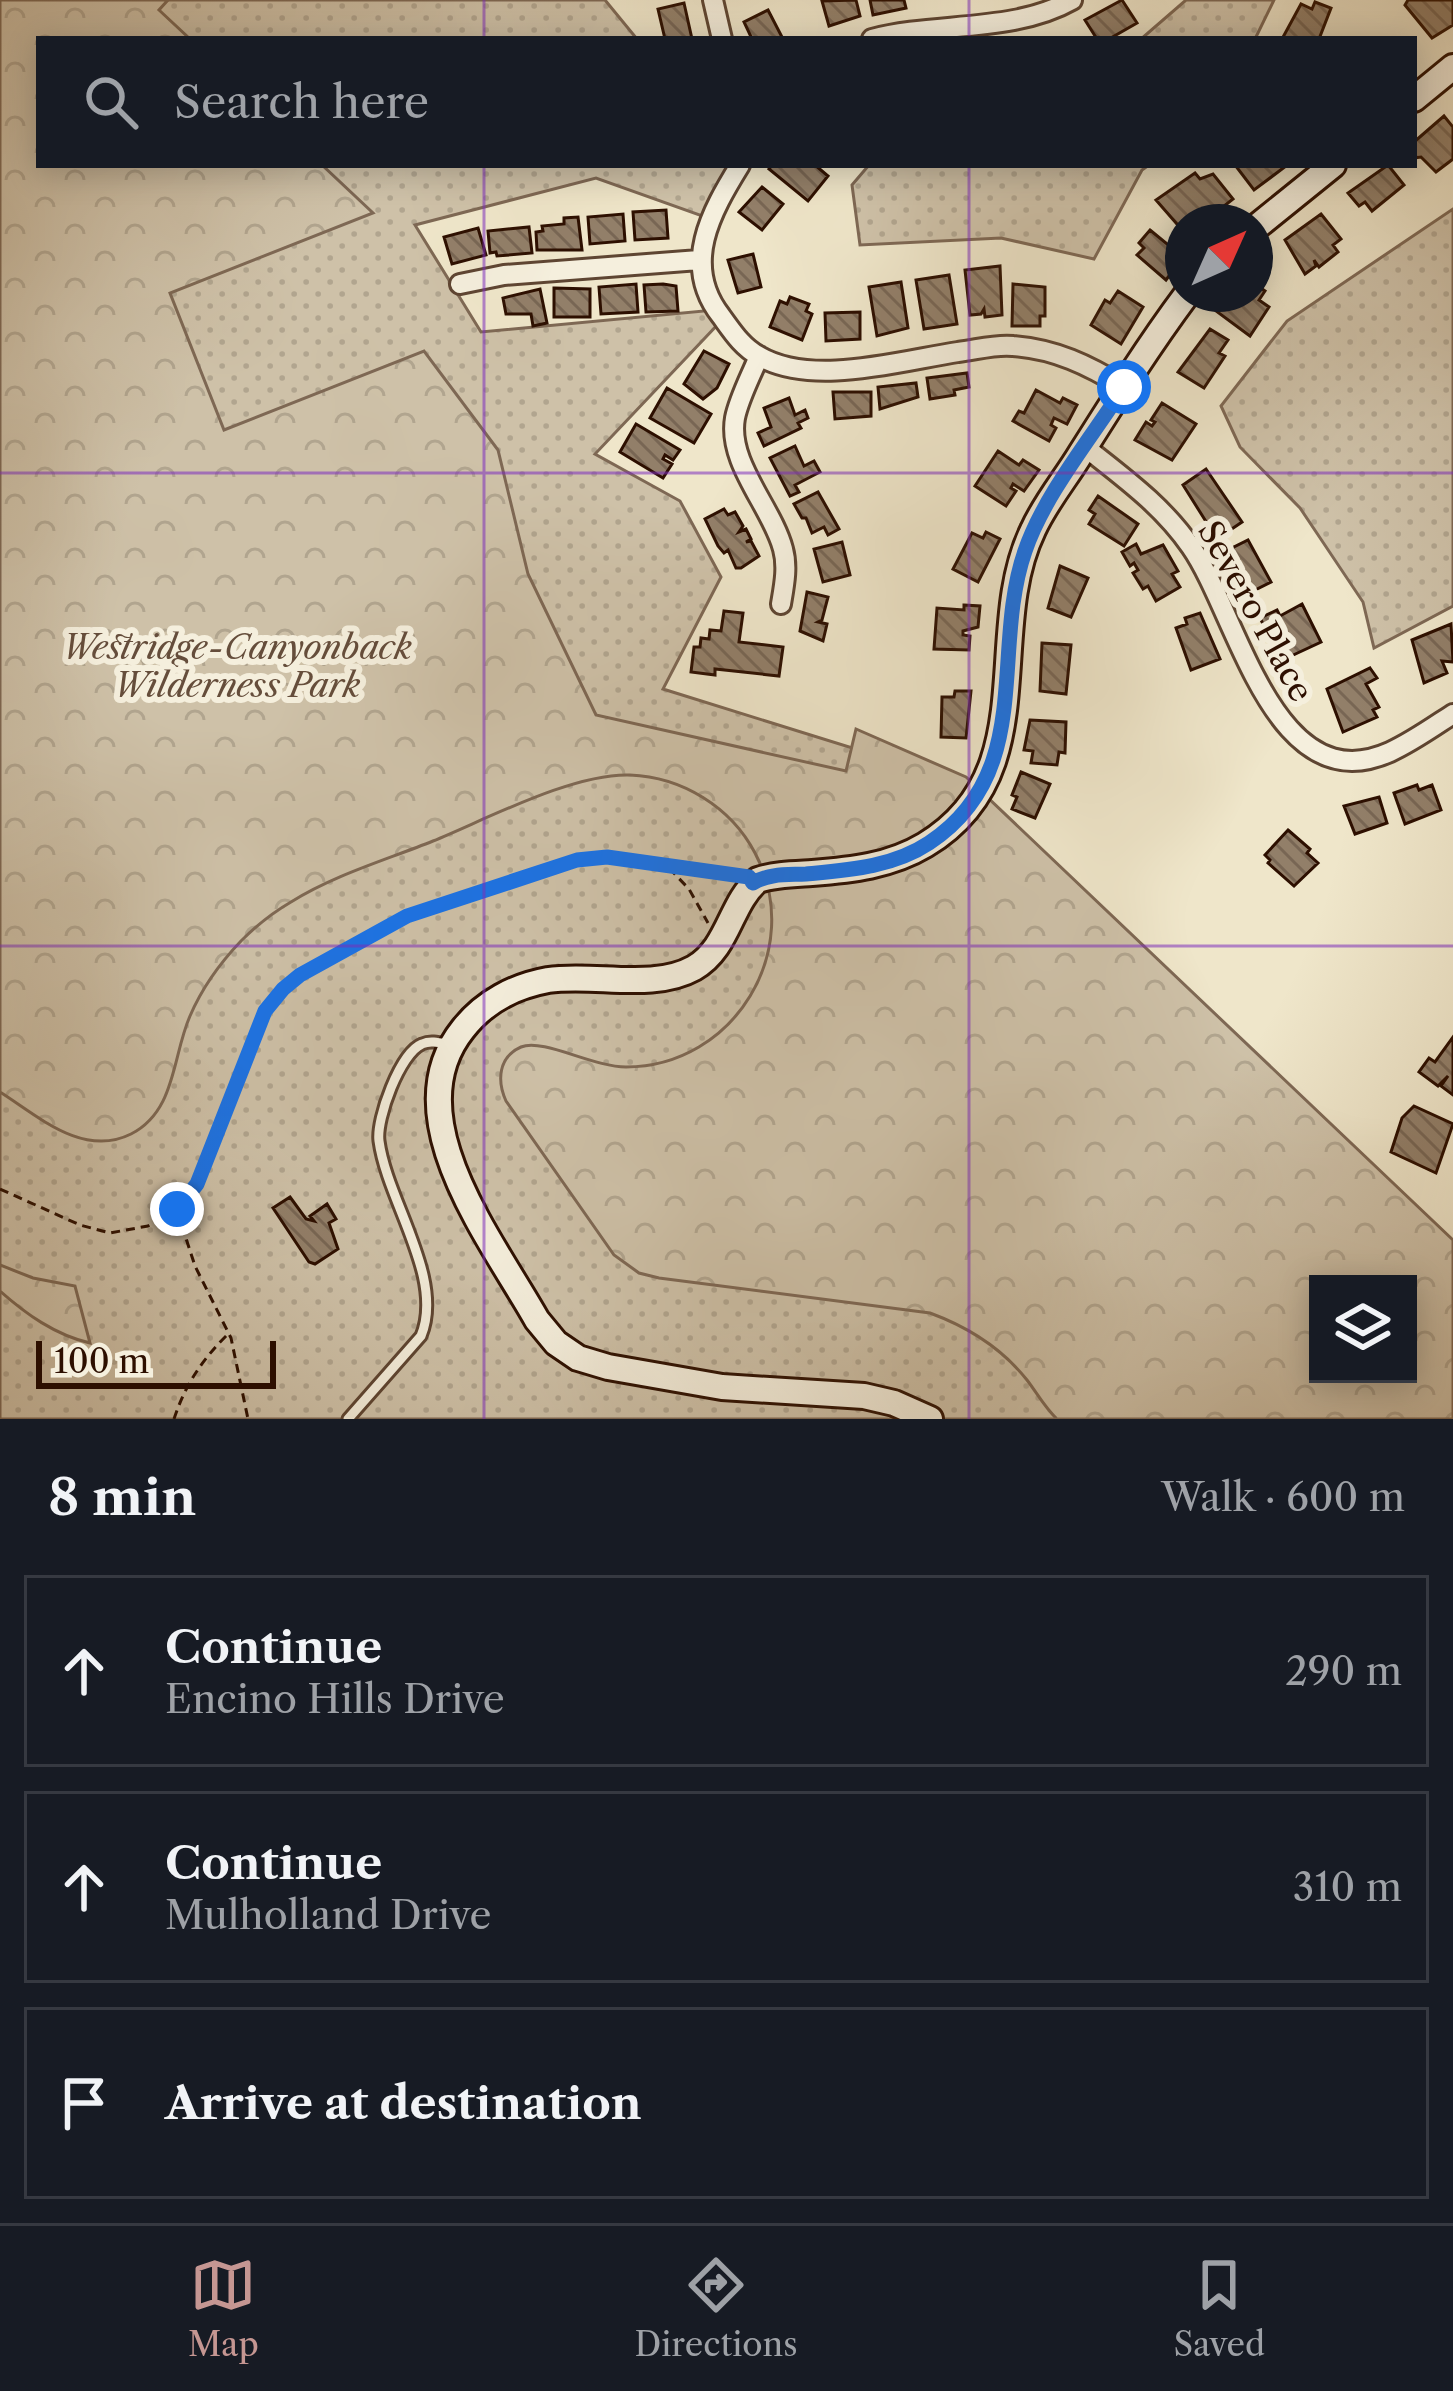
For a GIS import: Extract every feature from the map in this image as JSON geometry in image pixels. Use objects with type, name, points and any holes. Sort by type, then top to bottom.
[{"type":"main road","points":[[1417,97],[1453,67]]},
{"type":"main road","points":[[1273,213],[1329,168]]},
{"type":"main road","points":[[930,1419],[864,1396],[722,1387],[578,1358],[556,1343],[537,1320],[447,1160],[438,1122],[438,1085],[449,1046],[474,1015],[510,991],[550,980],[668,976],[694,968],[711,954],[753,883],[774,875],[886,863],[929,843],[975,798],[994,761],[1005,710],[1022,558],[1033,529],[1175,312]]},
{"type":"street","points":[[713,0],[721,36]]},
{"type":"street","points":[[883,36],[1012,19],[1072,0]]},
{"type":"street","points":[[738,168],[708,218],[699,260],[712,306],[741,343],[759,356],[788,368],[824,372],[1007,345],[1050,350],[1089,365],[1124,387]]},
{"type":"street","points":[[460,284],[504,274],[699,260]]},
{"type":"street","points":[[759,356],[735,418],[735,434],[743,464],[782,545],[786,565],[781,604]]},
{"type":"street","name":"Severo Place","points":[[1085,447],[1159,506],[1193,550],[1273,708],[1306,748],[1338,759],[1388,754],[1453,714]]},
{"type":"lane","points":[[348,1419],[421,1336],[428,1319],[423,1278],[378,1134],[391,1089],[411,1051],[424,1043],[449,1046]]},
{"type":"path","points":[[0,1189],[80,1225],[110,1233],[148,1226],[177,1209],[197,1184],[265,1011],[283,989],[300,975],[426,908],[577,860],[607,857],[749,877],[753,883]]},
{"type":"path","points":[[669,868],[703,910],[713,940],[711,954]]},
{"type":"path","points":[[177,1209],[195,1266],[228,1334],[248,1419]]},
{"type":"path","points":[[173,1419],[205,1358],[228,1334]]},
{"type":"green space","points":[[0,0],[605,0],[635,36],[36,36],[36,168],[731,168],[705,217],[596,178],[415,225],[481,332],[714,310],[721,321],[595,454],[680,501],[721,577],[663,689],[952,779],[1453,1246],[1417,1381],[1417,1275],[1309,1275],[1309,1383],[1417,1383],[1407,1419],[0,1419]]},
{"type":"green space","name":"Westridge-Canyonback Wilderness Park","points":[[0,0],[168,0],[159,10],[187,36],[36,36],[36,168],[325,168],[373,213],[170,293],[224,430],[424,351],[498,450],[528,574],[596,715],[846,771],[856,729],[966,777],[1453,1240],[1453,1419],[1057,1419],[995,1348],[930,1313],[659,1278],[639,1273],[614,1255],[506,1101],[501,1086],[504,1063],[513,1051],[530,1045],[626,1067],[665,1062],[699,1047],[728,1025],[750,996],[765,963],[772,927],[769,890],[755,853],[733,822],[686,788],[649,777],[607,776],[557,789],[308,892],[258,925],[219,967],[190,1016],[165,1097],[146,1124],[113,1140],[78,1138],[0,1092]]},
{"type":"green space","points":[[1186,0],[1274,0],[1256,36],[1144,36]]},
{"type":"green space","points":[[866,168],[1145,168],[1094,259],[1001,238],[860,245],[852,185]]},
{"type":"green space","points":[[1453,209],[1453,606],[1374,648],[1363,602],[1300,508],[1240,447],[1221,406],[1287,321]]},
{"type":"green space","points":[[0,1265],[33,1278],[75,1286],[90,1343],[42,1323],[0,1291]]},
{"type":"building","points":[[856,0],[860,16],[829,26],[822,1]]},
{"type":"building","points":[[870,0],[904,0],[906,8],[873,15]]},
{"type":"building","points":[[1122,0],[1137,23],[1114,36],[1095,36],[1085,20]]},
{"type":"building","points":[[1408,0],[1453,0],[1453,25],[1432,38],[1405,5]]},
{"type":"building","points":[[1315,2],[1331,8],[1320,36],[1284,36],[1301,4],[1312,9]]},
{"type":"building","points":[[684,3],[691,36],[664,36],[658,9]]},
{"type":"building","points":[[768,10],[781,36],[751,36],[744,22]]},
{"type":"building","points":[[1444,116],[1453,127],[1453,159],[1436,172],[1417,158],[1417,139]]},
{"type":"building","points":[[819,168],[828,176],[808,201],[769,169]]},
{"type":"building","points":[[1237,168],[1283,168],[1254,190]]},
{"type":"building","points":[[1384,168],[1390,168],[1404,185],[1372,211],[1365,202],[1359,206],[1348,193]]},
{"type":"building","points":[[1195,173],[1200,179],[1213,174],[1233,199],[1227,204],[1165,204],[1165,210],[1156,200]]},
{"type":"building","points":[[762,187],[783,204],[762,230],[739,212]]},
{"type":"building","points":[[666,210],[668,238],[635,240],[633,212]]},
{"type":"building","points":[[623,214],[625,241],[590,244],[588,217]]},
{"type":"building","points":[[1321,214],[1341,239],[1333,245],[1338,252],[1319,267],[1314,260],[1316,266],[1305,274],[1285,240]]},
{"type":"building","points":[[578,217],[582,250],[537,250],[536,232],[543,231],[542,226]]},
{"type":"building","points":[[529,227],[532,253],[490,253],[488,231]]},
{"type":"building","points":[[478,228],[486,255],[452,264],[444,237]]},
{"type":"building","points":[[1150,230],[1165,242],[1165,279],[1137,255],[1144,248],[1139,243]]},
{"type":"building","points":[[753,254],[761,287],[738,293],[728,260]]},
{"type":"building","points":[[1000,266],[1002,315],[985,317],[984,309],[970,315],[965,270]]},
{"type":"building","points":[[949,275],[957,324],[924,329],[916,280]]},
{"type":"building","points":[[901,282],[908,328],[877,336],[869,287]]},
{"type":"building","points":[[636,284],[638,312],[601,314],[599,287]]},
{"type":"building","points":[[1013,284],[1045,287],[1045,316],[1040,316],[1040,326],[1012,326]]},
{"type":"building","points":[[644,285],[676,286],[678,311],[646,312]]},
{"type":"building","points":[[554,288],[590,289],[590,317],[554,317]]},
{"type":"building","points":[[540,289],[547,323],[533,326],[531,314],[506,314],[503,298]]},
{"type":"building","points":[[1118,291],[1143,307],[1121,344],[1091,325],[1105,300],[1110,303]]},
{"type":"building","points":[[790,297],[809,304],[806,311],[812,314],[802,340],[770,327],[780,301],[787,304]]},
{"type":"building","points":[[860,312],[860,339],[826,341],[825,313]]},
{"type":"building","points":[[1217,312],[1266,312],[1250,336]]},
{"type":"building","points":[[1210,329],[1228,340],[1219,353],[1225,356],[1204,388],[1178,372]]},
{"type":"building","points":[[704,351],[729,364],[717,388],[703,399],[684,384]]},
{"type":"building","points":[[967,373],[969,387],[930,399],[927,378]]},
{"type":"building","points":[[916,383],[918,397],[880,409],[878,387]]},
{"type":"building","points":[[667,388],[711,414],[694,443],[650,418]]},
{"type":"building","points":[[1036,390],[1060,403],[1063,398],[1077,405],[1067,424],[1054,418],[1051,425],[1056,428],[1049,441],[1013,421],[1019,411],[1024,413]]},
{"type":"building","points":[[833,392],[871,392],[871,416],[835,419]]},
{"type":"building","points":[[789,398],[795,415],[805,410],[808,418],[798,423],[801,428],[764,446],[758,433],[771,427],[764,408]]},
{"type":"building","points":[[1162,403],[1196,424],[1172,460],[1135,440],[1146,422],[1152,426],[1155,422],[1151,420]]},
{"type":"building","points":[[636,424],[680,450],[673,460],[665,455],[663,459],[672,464],[663,478],[620,452]]},
{"type":"building","points":[[795,446],[804,466],[814,461],[820,472],[795,485],[799,492],[790,496],[770,458]]},
{"type":"building","points":[[998,451],[1019,465],[1023,460],[1039,470],[1024,491],[1013,484],[1016,491],[1006,506],[975,486]]},
{"type":"building","points":[[1206,469],[1242,522],[1217,539],[1183,485]]},
{"type":"building","points":[[818,492],[839,529],[828,535],[824,527],[812,533],[794,504]]},
{"type":"building","points":[[1098,496],[1138,524],[1124,546],[1089,524],[1095,514],[1089,510]]},
{"type":"building","points":[[724,509],[728,515],[735,512],[743,526],[739,532],[746,529],[751,539],[746,542],[751,541],[759,556],[741,568],[736,568],[728,550],[724,553],[718,546],[705,519]]},
{"type":"building","points":[[986,532],[1000,539],[978,582],[953,569],[972,533],[983,538]]},
{"type":"building","points":[[1248,540],[1271,582],[1249,593],[1228,550]]},
{"type":"building","points":[[842,542],[850,575],[823,582],[814,549]]},
{"type":"building","points":[[1136,544],[1141,554],[1163,545],[1178,571],[1172,574],[1180,587],[1156,601],[1148,586],[1143,589],[1133,573],[1138,570],[1122,552]]},
{"type":"building","points":[[1060,566],[1088,578],[1071,617],[1048,608]]},
{"type":"building","points":[[807,592],[828,597],[818,622],[827,624],[823,641],[800,631]]},
{"type":"building","points":[[1302,604],[1321,642],[1289,657],[1283,634],[1271,640],[1260,618],[1277,610],[1280,616]]},
{"type":"building","points":[[964,605],[980,606],[978,627],[963,631],[970,636],[969,650],[934,649],[937,608],[964,610]]},
{"type":"building","points":[[724,611],[743,613],[739,642],[783,647],[779,676],[715,669],[715,675],[691,672],[694,647],[700,647],[701,638],[709,639],[710,630],[721,631]]},
{"type":"building","points":[[1200,613],[1220,659],[1191,670],[1176,628],[1187,624],[1185,618]]},
{"type":"building","points":[[1451,624],[1453,662],[1442,661],[1447,673],[1424,683],[1412,640]]},
{"type":"building","points":[[1042,643],[1071,645],[1066,694],[1040,691]]},
{"type":"building","points":[[1370,668],[1377,678],[1366,684],[1379,707],[1373,710],[1377,717],[1343,732],[1327,689]]},
{"type":"building","points":[[955,691],[971,691],[966,738],[941,737],[942,697],[954,697]]},
{"type":"building","points":[[1030,720],[1066,722],[1065,753],[1059,752],[1057,765],[1031,763],[1033,751],[1024,750]]},
{"type":"building","points":[[1021,772],[1050,784],[1035,818],[1012,809]]},
{"type":"building","points":[[1417,785],[1419,790],[1432,785],[1441,810],[1405,824],[1394,793]]},
{"type":"building","points":[[1379,797],[1387,823],[1355,834],[1344,806]]},
{"type":"building","points":[[1288,830],[1318,863],[1294,886],[1265,855]]},
{"type":"building","points":[[1453,1037],[1453,1095],[1441,1086],[1448,1076],[1438,1086],[1419,1072],[1429,1058],[1435,1062]]},
{"type":"building","points":[[1414,1106],[1453,1124],[1436,1173],[1391,1152],[1402,1118]]},
{"type":"building","points":[[290,1197],[306,1219],[314,1221],[310,1216],[327,1204],[336,1219],[329,1223],[338,1249],[315,1264],[309,1262],[273,1208]]},
{"type":"route","points":[[177,1209],[197,1184],[265,1011],[300,975],[407,916],[577,860],[607,857],[749,877],[753,883],[774,875],[886,863],[929,843],[948,827],[975,798],[994,761],[1005,710],[1022,558],[1033,529],[1124,387]]}]
